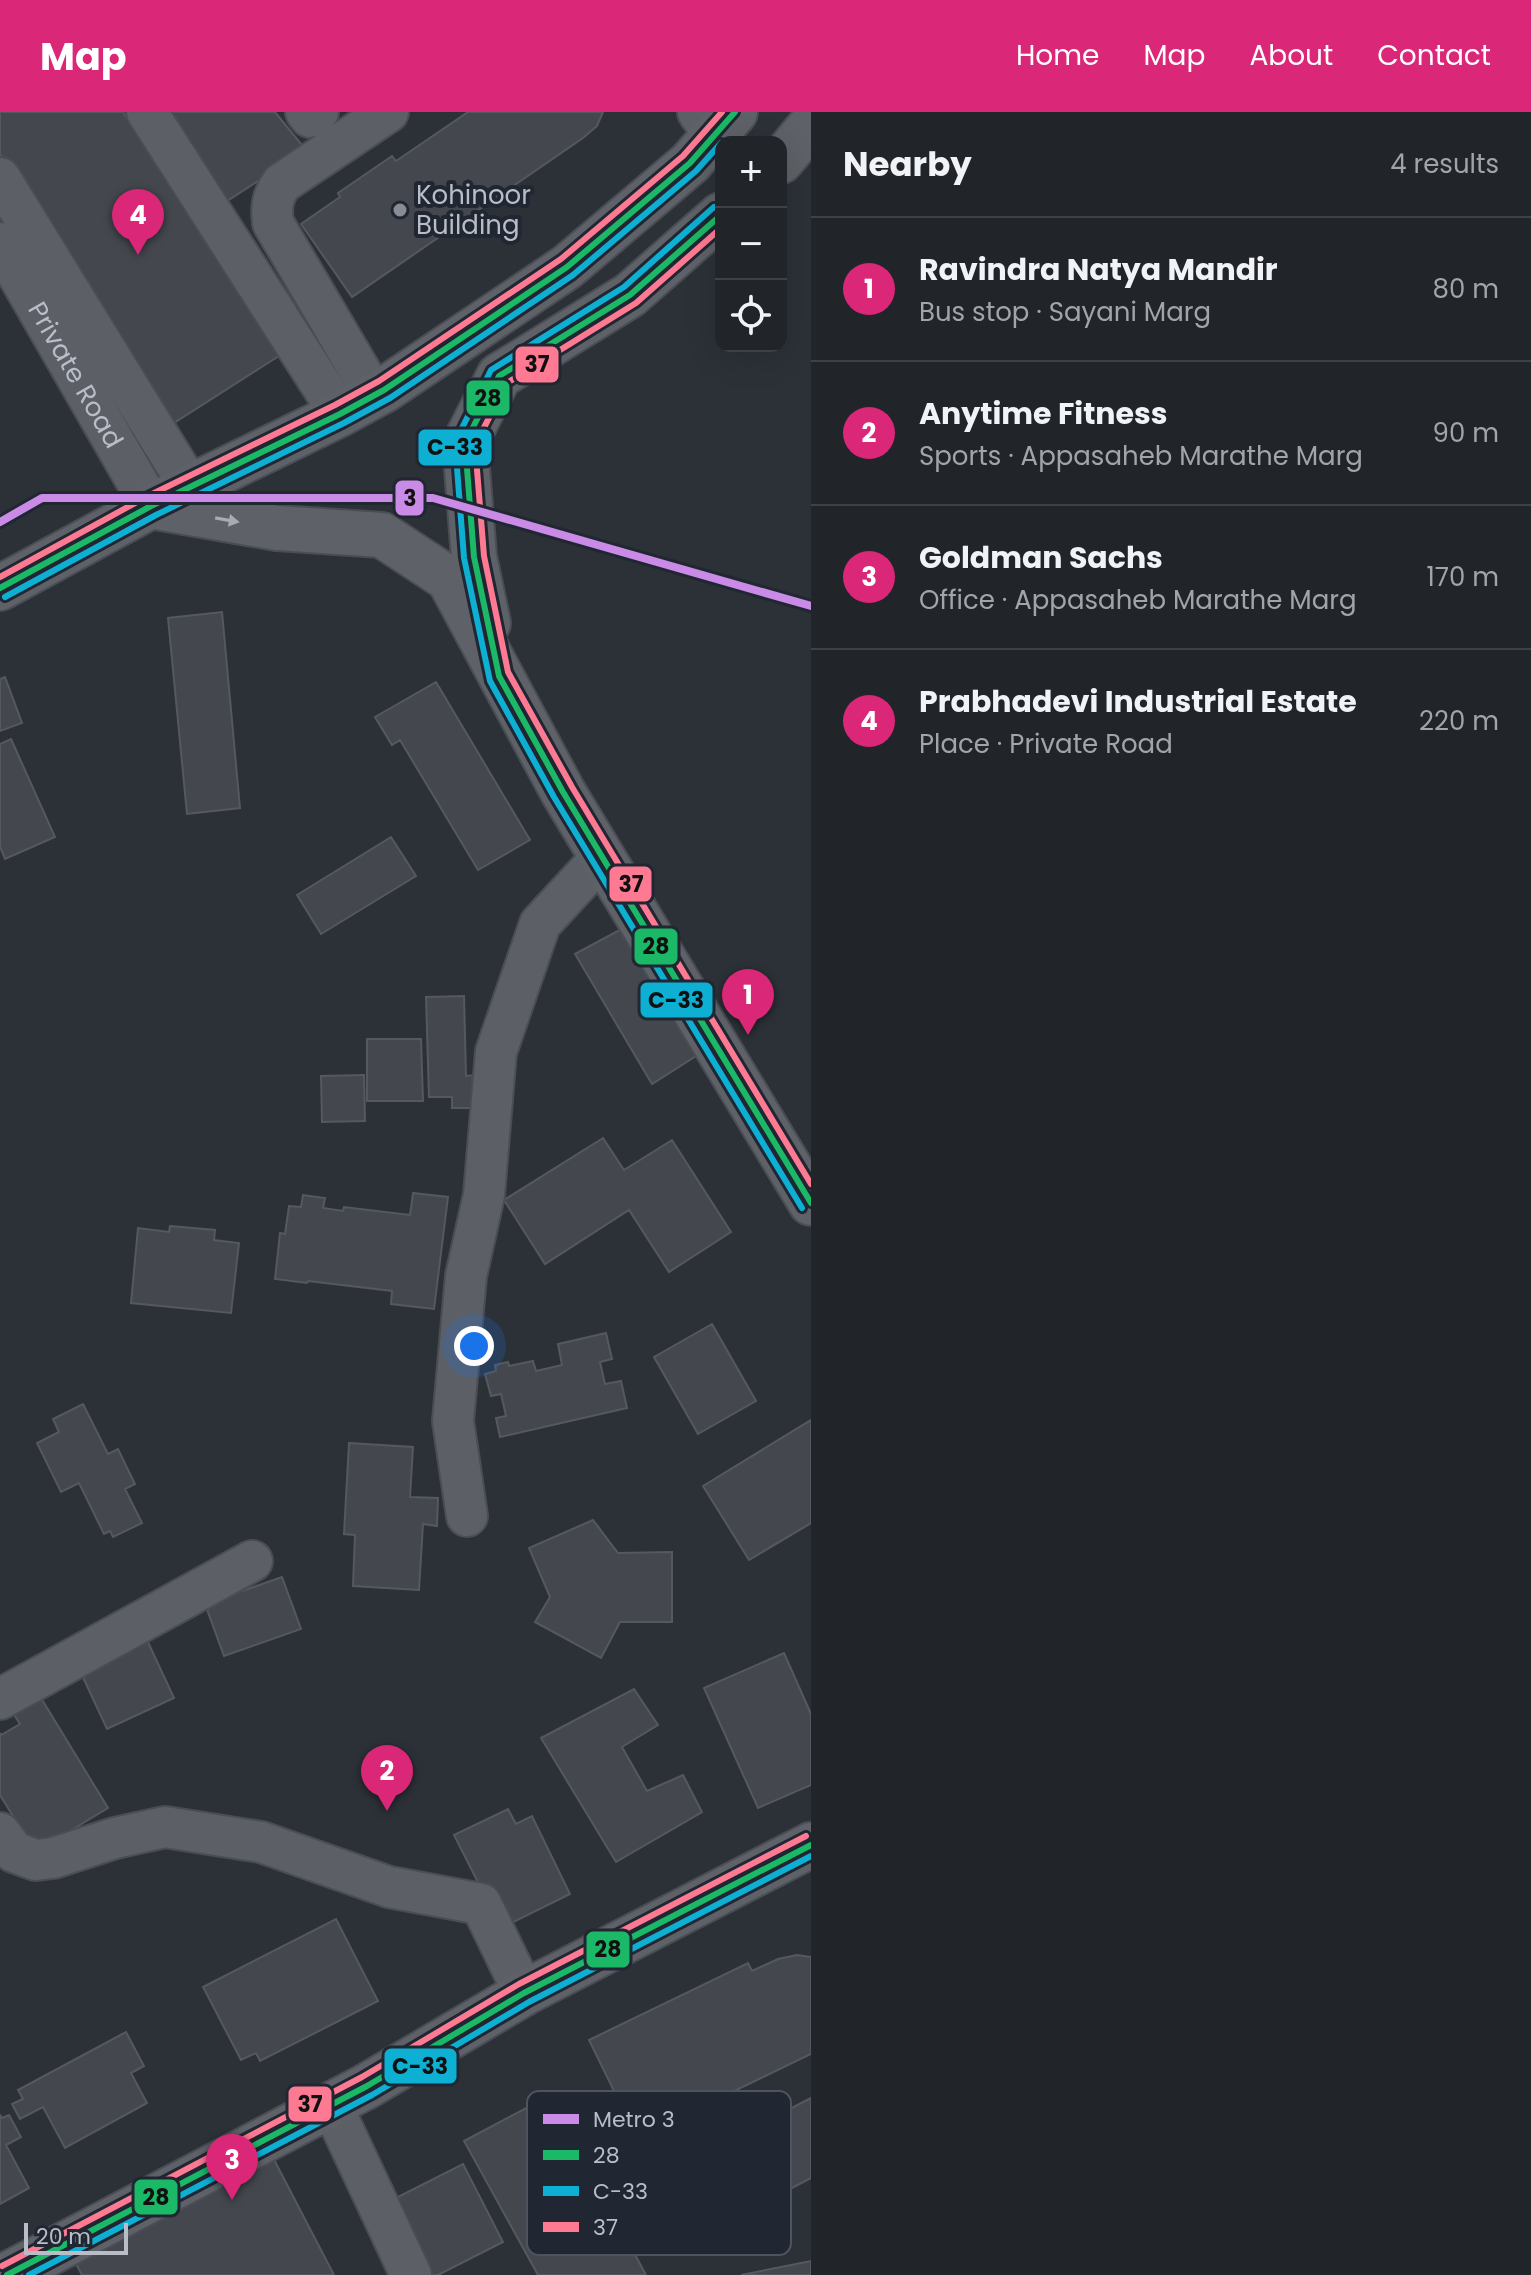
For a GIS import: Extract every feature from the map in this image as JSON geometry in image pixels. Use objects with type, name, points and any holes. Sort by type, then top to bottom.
[{"type":"main road","points":[[0,588],[151,506],[357,405],[567,267],[690,163],[716,120]]},
{"type":"main road","points":[[787,154],[811,125]]},
{"type":"main road","points":[[499,676],[474,557],[465,443],[499,376],[630,295],[715,220]]},
{"type":"main road","points":[[151,506],[277,528],[382,535],[449,579],[563,792],[811,1203]]},
{"type":"main road","points":[[7,2275],[367,2086],[524,1993],[811,1845]]},
{"type":"street","points":[[147,112],[357,405]]},
{"type":"street","points":[[306,112],[310,117],[318,112]]},
{"type":"street","points":[[357,405],[273,223],[271,208],[274,194],[282,183],[388,112]]},
{"type":"street","points":[[0,178],[190,487]]},
{"type":"street","name":"Private Road","points":[[4,259],[151,506]]},
{"type":"street","points":[[467,1516],[453,1421],[466,1276],[484,1195],[496,1052],[540,924],[602,857]]},
{"type":"street","points":[[0,1699],[252,1561]]},
{"type":"street","points":[[0,1833],[14,1852],[36,1860],[165,1827],[261,1842],[389,1887],[481,1904],[524,1993]]},
{"type":"street","points":[[331,2104],[411,2275]]},
{"type":"building","points":[[0,112],[123,112],[279,356],[166,428],[0,154]]},
{"type":"building","points":[[166,112],[275,112],[306,150],[224,203]]},
{"type":"building","name":"Kohinoor Building","points":[[468,112],[603,112],[597,126],[583,138],[352,297],[301,224],[340,197],[338,193],[392,156],[396,161]]},
{"type":"building","points":[[222,612],[240,808],[187,814],[168,618]]},
{"type":"building","points":[[5,677],[22,723],[0,731],[0,679]]},
{"type":"building","points":[[436,682],[530,840],[478,870],[400,740],[392,745],[375,717]]},
{"type":"building","points":[[11,739],[55,837],[5,859],[0,847],[0,744]]},
{"type":"building","points":[[391,837],[416,876],[321,934],[297,895]]},
{"type":"building","points":[[625,927],[704,1051],[652,1084],[575,954]]},
{"type":"building","points":[[464,996],[466,1076],[476,1075],[476,1108],[452,1108],[452,1097],[429,1097],[426,997]]},
{"type":"building","points":[[367,1039],[421,1039],[423,1101],[367,1101]]},
{"type":"building","points":[[364,1075],[365,1121],[322,1122],[321,1076]]},
{"type":"building","points":[[603,1138],[624,1170],[672,1140],[731,1232],[669,1272],[629,1210],[545,1264],[504,1200]]},
{"type":"building","points":[[413,1193],[448,1197],[434,1309],[391,1304],[392,1291],[275,1279],[280,1233],[285,1234],[289,1206],[301,1207],[303,1195],[325,1198],[323,1208],[343,1211],[344,1207],[410,1215]]},
{"type":"building","points":[[170,1226],[215,1230],[214,1240],[239,1243],[231,1313],[131,1303],[138,1228],[169,1232]]},
{"type":"building","points":[[712,1324],[756,1401],[698,1434],[654,1357]]},
{"type":"building","points":[[606,1333],[612,1359],[600,1362],[605,1384],[621,1381],[627,1408],[500,1437],[496,1418],[506,1416],[501,1394],[491,1396],[485,1374],[496,1371],[495,1365],[508,1362],[509,1366],[533,1361],[536,1371],[562,1365],[558,1344]]},
{"type":"building","points":[[83,1404],[108,1454],[118,1449],[135,1484],[125,1489],[142,1523],[113,1537],[110,1531],[104,1534],[79,1483],[61,1492],[37,1443],[59,1432],[53,1419]]},
{"type":"building","points":[[811,1420],[811,1523],[749,1560],[703,1486]]},
{"type":"building","points":[[349,1443],[413,1447],[410,1497],[438,1498],[437,1526],[423,1524],[419,1590],[353,1586],[355,1535],[344,1534]]},
{"type":"building","points":[[593,1520],[618,1553],[672,1552],[672,1622],[620,1622],[601,1658],[535,1622],[550,1597],[529,1548]]},
{"type":"building","points":[[282,1577],[301,1629],[224,1656],[205,1604]]},
{"type":"building","points":[[147,1640],[174,1698],[107,1729],[80,1671]]},
{"type":"building","points":[[784,1653],[811,1714],[811,1785],[758,1808],[704,1688]]},
{"type":"building","points":[[634,1689],[658,1725],[622,1747],[647,1791],[683,1775],[702,1812],[616,1862],[541,1738]]},
{"type":"building","points":[[38,1693],[108,1808],[35,1852],[0,1795],[0,1733],[20,1724],[11,1710]]},
{"type":"building","points":[[508,1809],[516,1824],[532,1816],[570,1894],[501,1928],[454,1835]]},
{"type":"building","points":[[336,1919],[378,2001],[260,2061],[256,2053],[241,2060],[203,1987]]},
{"type":"building","points":[[797,1955],[811,1957],[811,2054],[734,2091],[614,2091],[589,2040],[748,1963],[752,1971],[778,1959]]},
{"type":"building","points":[[126,2032],[144,2066],[131,2073],[147,2103],[65,2148],[43,2107],[20,2119],[12,2104],[23,2099],[18,2090]]},
{"type":"building","points":[[811,2098],[811,2178],[791,2188],[791,2108]]},
{"type":"building","points":[[527,2108],[527,2255],[635,2255],[646,2275],[538,2275],[464,2141]]},
{"type":"building","points":[[0,2115],[2,2118],[9,2115],[21,2137],[6,2145],[29,2188],[0,2204]]},
{"type":"building","points":[[268,2148],[334,2275],[82,2275],[69,2251]]},
{"type":"building","points":[[463,2164],[503,2242],[438,2275],[426,2275],[388,2202]]},
{"type":"building","points":[[811,2261],[811,2275],[741,2275]]},
{"type":"metro line","name":"3","points":[[0,522],[42,498],[433,498],[811,606]]},
{"type":"transit line","name":"37","points":[[0,577],[146,497],[379,381],[561,259],[683,156],[722,112]]},
{"type":"transit line","name":"28","points":[[0,588],[151,506],[384,390],[567,267],[690,163],[735,112]]},
{"type":"transit line","name":"C-33","points":[[5,597],[156,515],[390,398],[573,275],[696,171],[715,150]]},
{"type":"transit line","name":"C-33","points":[[714,207],[624,287],[491,370],[455,442],[464,558],[490,681],[554,797],[802,1208]]},
{"type":"transit line","name":"28","points":[[715,220],[630,295],[499,376],[465,443],[474,557],[499,676],[563,792],[811,1203]]},
{"type":"transit line","name":"37","points":[[715,233],[636,303],[507,383],[475,445],[484,556],[508,672],[572,787],[811,1184]]},
{"type":"transit line","name":"37","points":[[2,2266],[362,2077],[519,1984],[806,1836]]},
{"type":"transit line","name":"28","points":[[7,2275],[367,2086],[524,1993],[811,1845]]},
{"type":"transit line","name":"C-33","points":[[29,2275],[372,2095],[529,2002],[811,1856]]},
{"type":"place","name":"Kohinoor Building","points":[[400,210]]},
{"type":"place","name":"Prabhadevi Industrial Estate","points":[[138,255]]},
{"type":"place","name":"Ravindra Natya Mandir","points":[[748,1035]]},
{"type":"place","name":"Anytime Fitness","points":[[387,1811]]},
{"type":"place","name":"Goldman Sachs","points":[[232,2200]]}]
